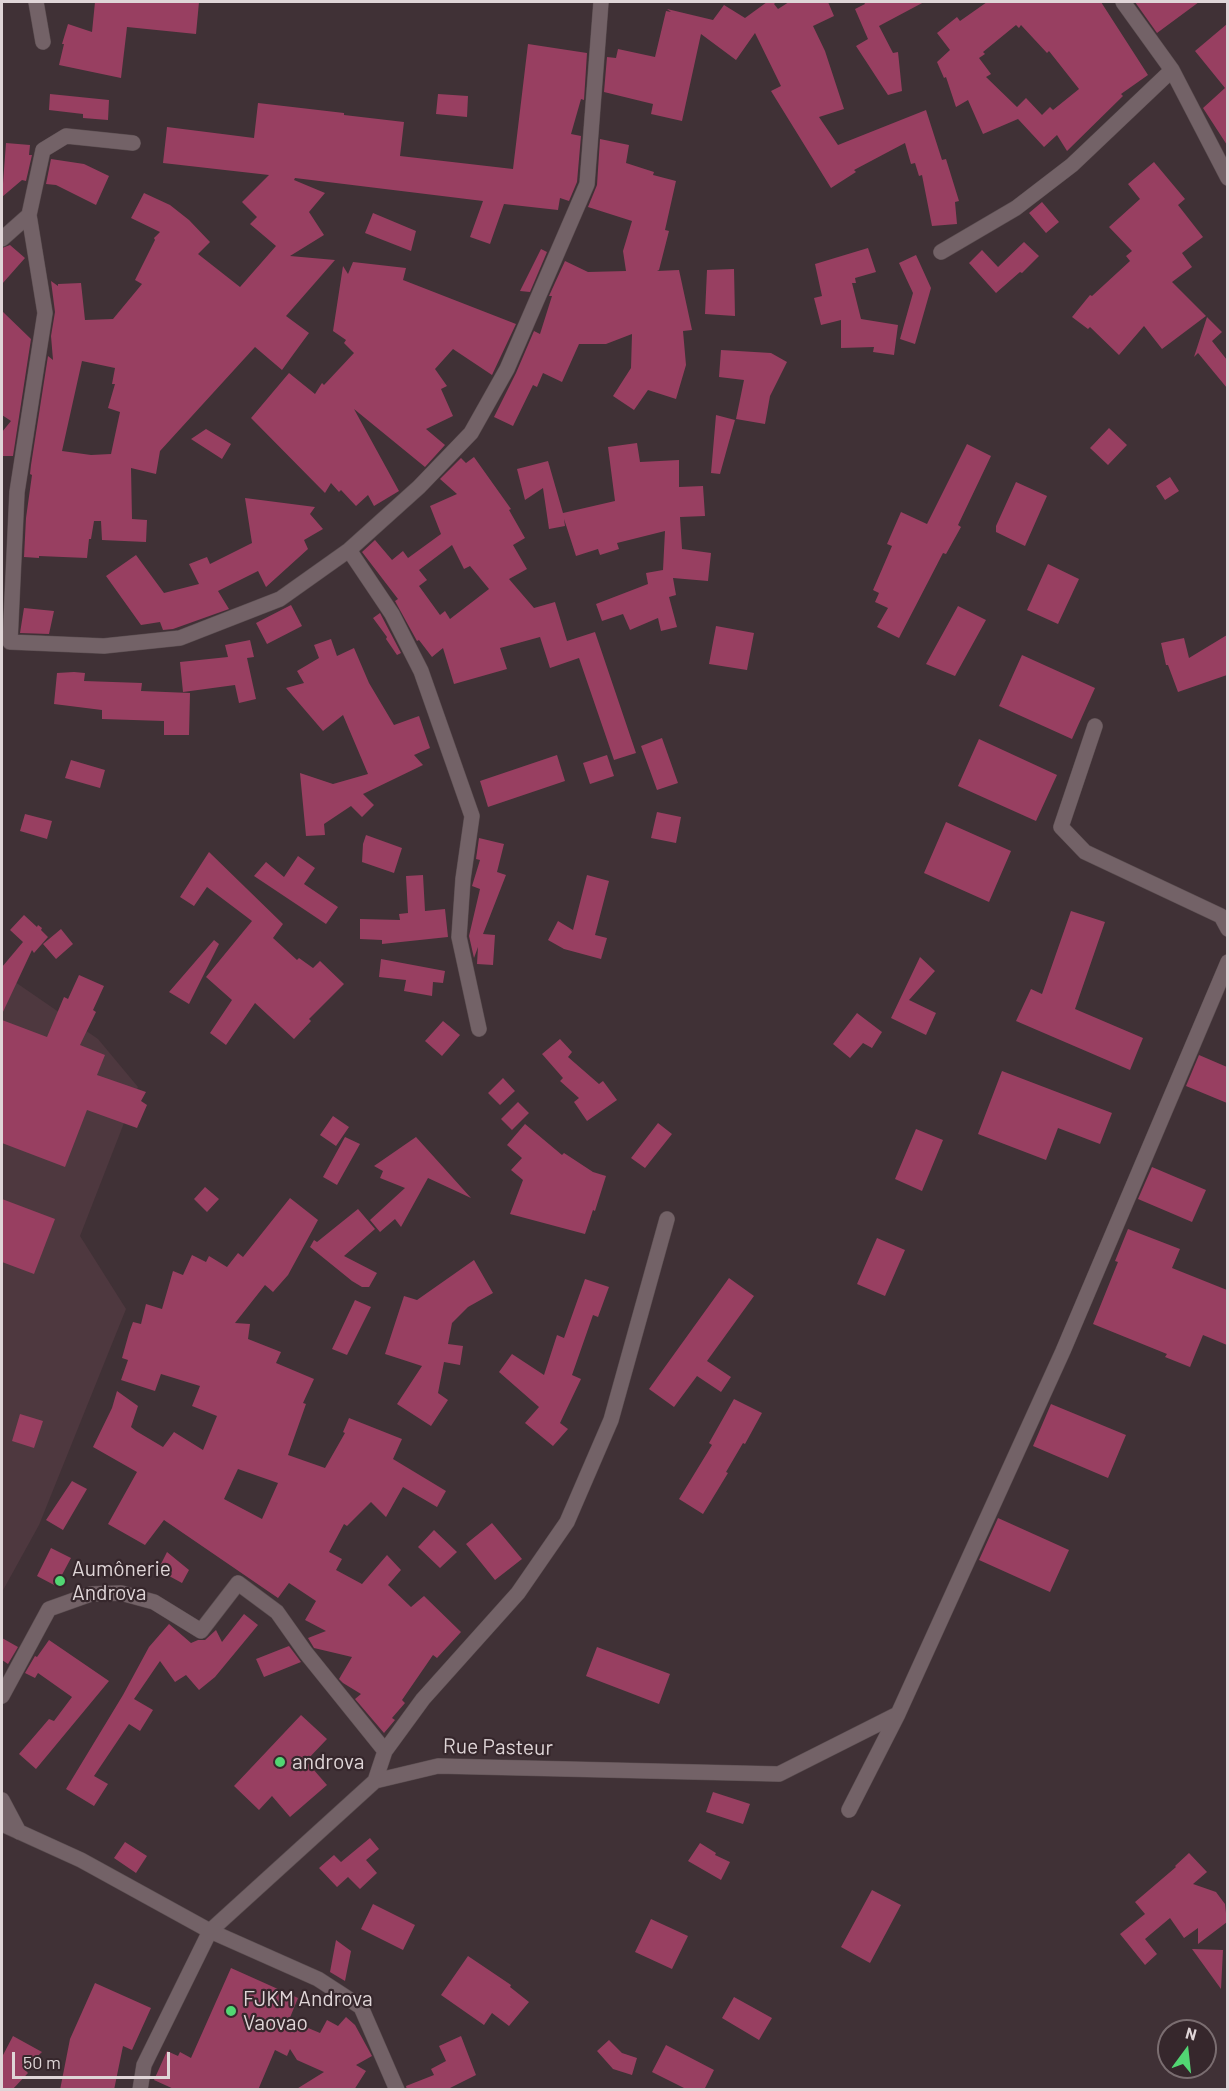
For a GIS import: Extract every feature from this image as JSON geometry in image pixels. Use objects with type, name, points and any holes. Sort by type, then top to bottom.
[{"type":"street","points":[[36,2],[44,42]]},
{"type":"street","points":[[133,142],[66,136],[43,150],[29,215],[45,313],[17,492],[9,642],[104,646],[180,638],[280,599],[349,550],[419,487],[471,433],[507,369],[587,184],[601,2]]},
{"type":"street","points":[[1123,2],[1172,70],[1227,178]]},
{"type":"street","points":[[941,252],[1016,208],[1072,165],[1172,70]]},
{"type":"street","points":[[2,239],[29,215]]},
{"type":"street","points":[[349,550],[392,614],[421,671],[472,816],[463,879],[459,937],[479,1029]]},
{"type":"street","points":[[1095,726],[1061,827],[1085,852],[1221,916],[1227,929]]},
{"type":"street","points":[[849,1810],[898,1714],[1063,1351],[1227,962]]},
{"type":"street","points":[[375,1781],[385,1751],[423,1699],[518,1593],[567,1522],[611,1420],[667,1219]]},
{"type":"street","points":[[2,1696],[49,1609],[91,1594],[121,1593],[154,1602],[201,1631],[238,1583],[278,1612],[306,1653],[385,1751]]},
{"type":"street","name":"Rue Pasteur","points":[[140,2090],[144,2064],[210,1931],[375,1781],[438,1766],[779,1774],[898,1714]]},
{"type":"street","points":[[2,1800],[19,1832]]},
{"type":"street","points":[[2,1824],[81,1860],[210,1931],[318,1979],[361,2007],[397,2090]]},
{"type":"shaded area","points":[[2,973],[98,1039],[138,1087],[80,1236],[126,1309],[39,1525],[2,1592]]},
{"type":"building","points":[[95,2],[199,2],[196,34],[127,27],[121,78],[59,65],[68,24],[92,32]]},
{"type":"building","points":[[767,2],[776,2],[774,4],[778,9],[789,2],[828,2],[834,16],[813,26],[825,51],[844,109],[819,117],[838,145],[926,110],[942,160],[946,159],[959,201],[955,202],[957,224],[932,226],[922,175],[919,176],[915,163],[911,164],[905,143],[854,170],[856,172],[831,188],[771,91],[781,86],[755,33],[736,60],[701,34],[682,121],[651,114],[653,104],[604,92],[607,57],[616,58],[618,49],[655,57],[666,11],[671,12],[667,9],[713,20],[724,5],[745,18]]},
{"type":"building","points":[[864,2],[924,2],[879,26],[893,53],[898,52],[902,91],[888,95],[856,46],[868,39],[855,9],[865,4]]},
{"type":"building","points":[[987,2],[1101,2],[1148,75],[1121,94],[1123,96],[1067,151],[1057,135],[1044,147],[1018,119],[983,134],[968,100],[956,107],[946,77],[944,78],[937,62],[950,50],[937,33],[957,17],[960,21]],"holes":[[[1016,25],[1019,28],[1021,25],[1047,53],[1049,51],[1079,89],[1053,110],[1050,107],[1042,115],[1026,98],[1017,107],[986,77],[991,74],[979,58],[985,54],[983,52]]]},
{"type":"building","points":[[1135,2],[1199,2],[1157,33]]},
{"type":"building","points":[[1227,24],[1227,145],[1203,108],[1225,88],[1195,51]]},
{"type":"building","points":[[528,44],[587,53],[584,100],[581,99],[571,134],[581,136],[577,182],[569,201],[560,198],[558,210],[504,204],[490,244],[470,237],[483,201],[295,178],[294,180],[325,193],[309,212],[324,235],[290,256],[335,260],[286,316],[309,333],[282,370],[255,347],[160,451],[156,474],[131,468],[132,519],[147,520],[146,542],[102,540],[101,521],[94,521],[87,558],[24,557],[31,465],[48,356],[53,360],[51,336],[55,312],[51,281],[58,286],[58,284],[81,283],[85,320],[113,319],[142,284],[135,280],[154,238],[160,232],[131,218],[144,193],[170,205],[189,220],[210,242],[198,254],[240,287],[276,246],[250,224],[257,217],[242,202],[269,175],[163,163],[167,127],[254,138],[258,103],[344,113],[344,115],[404,122],[400,156],[513,169]],"holes":[[[82,361],[115,368],[112,384],[115,384],[108,408],[120,412],[111,454],[91,455],[62,451]]]},
{"type":"building","points":[[50,94],[109,100],[108,120],[83,118],[83,114],[49,110]]},
{"type":"building","points":[[438,94],[468,96],[467,117],[436,114]]},
{"type":"building","points":[[600,139],[629,145],[626,163],[654,172],[653,175],[676,181],[665,230],[669,231],[657,271],[679,270],[692,330],[683,331],[686,365],[676,399],[648,390],[634,410],[613,396],[631,368],[632,334],[606,344],[579,344],[562,382],[543,373],[537,387],[533,385],[513,426],[494,417],[534,331],[540,334],[552,296],[549,296],[565,261],[588,272],[626,271],[623,251],[632,221],[588,207],[597,185]]},
{"type":"building","points":[[6,143],[30,145],[29,155],[32,155],[26,181],[22,180],[2,197]]},
{"type":"building","points":[[51,159],[84,164],[109,176],[96,205],[56,185],[46,184]]},
{"type":"building","points":[[1154,162],[1185,199],[1178,205],[1203,237],[1182,253],[1192,267],[1172,282],[1206,316],[1162,349],[1144,326],[1119,355],[1090,327],[1088,329],[1072,317],[1090,295],[1092,296],[1130,261],[1126,256],[1132,251],[1109,227],[1140,199],[1128,184]]},
{"type":"building","points":[[1042,202],[1059,222],[1046,233],[1029,213]]},
{"type":"building","points":[[373,213],[416,231],[411,251],[365,233]]},
{"type":"building","points":[[1024,242],[1039,256],[996,293],[969,263],[982,250],[998,267]]},
{"type":"building","points":[[10,245],[25,258],[2,284],[2,248]]},
{"type":"building","points":[[868,248],[876,272],[855,278],[856,283],[852,283],[861,319],[898,325],[894,355],[873,352],[874,347],[841,348],[841,320],[821,325],[814,298],[822,296],[815,264]]},
{"type":"building","points":[[541,249],[547,252],[530,292],[520,291]]},
{"type":"building","points":[[916,255],[931,288],[915,344],[900,339],[913,293],[899,263]]},
{"type":"building","points":[[353,262],[406,268],[403,280],[516,324],[492,375],[453,349],[435,369],[447,386],[441,389],[453,416],[426,429],[445,445],[425,467],[354,409],[399,491],[374,506],[368,495],[356,506],[331,483],[325,493],[251,418],[289,373],[315,394],[322,383],[324,385],[354,353],[344,343],[346,340],[333,331],[343,266],[348,274]]},
{"type":"building","points":[[734,269],[735,316],[705,314],[707,270]]},
{"type":"building","points":[[2,311],[31,339],[13,456],[2,456],[2,432],[11,421],[2,415]]},
{"type":"building","points":[[1207,317],[1222,332],[1212,341],[1227,360],[1227,388],[1198,353],[1194,357]]},
{"type":"building","points":[[721,350],[771,353],[787,362],[770,396],[765,424],[736,419],[744,380],[719,377]]},
{"type":"building","points":[[716,415],[735,420],[720,474],[711,473]]},
{"type":"building","points":[[1109,428],[1127,445],[1108,465],[1090,448]]},
{"type":"building","points":[[206,429],[231,444],[222,459],[191,439]]},
{"type":"building","points":[[637,443],[640,462],[679,460],[679,487],[703,486],[705,516],[680,517],[682,549],[711,553],[708,581],[673,578],[676,595],[669,597],[677,627],[661,631],[658,618],[630,630],[623,614],[602,621],[596,604],[648,584],[646,573],[663,570],[665,531],[617,543],[619,549],[600,555],[598,549],[576,556],[564,519],[565,526],[549,529],[543,488],[525,500],[517,469],[548,461],[563,513],[615,501],[608,447]]},
{"type":"building","points":[[967,444],[991,456],[958,525],[961,527],[946,554],[943,553],[899,638],[877,627],[888,608],[875,602],[879,593],[873,590],[892,546],[887,544],[901,512],[927,524]]},
{"type":"building","points":[[474,457],[511,509],[509,510],[525,538],[513,545],[527,569],[509,579],[534,608],[555,602],[567,641],[595,632],[636,753],[614,760],[579,658],[550,668],[540,637],[500,648],[507,669],[454,684],[443,648],[432,657],[419,640],[417,641],[395,601],[398,599],[362,552],[375,540],[392,560],[403,551],[408,558],[441,534],[430,506],[457,494],[440,479],[461,458],[466,463]],"holes":[[[452,545],[464,569],[470,566],[489,589],[450,619],[445,611],[440,615],[419,586],[427,580],[419,570]]]},
{"type":"building","points":[[1170,477],[1179,491],[1165,500],[1156,486]]},
{"type":"building","points":[[1016,482],[1047,496],[1025,546],[996,532],[996,526]]},
{"type":"building","points":[[245,498],[315,507],[310,514],[323,529],[304,540],[308,549],[266,587],[258,571],[218,591],[229,609],[173,629],[163,630],[160,622],[141,625],[106,576],[136,555],[164,593],[199,584],[189,564],[207,557],[210,564],[252,543]]},
{"type":"building","points":[[1048,564],[1079,579],[1058,624],[1027,610]]},
{"type":"building","points":[[291,605],[302,626],[267,644],[256,623]]},
{"type":"building","points":[[958,606],[986,620],[955,676],[926,664]]},
{"type":"building","points":[[24,608],[54,611],[49,634],[20,633]]},
{"type":"building","points":[[380,613],[401,653],[397,655],[373,618]]},
{"type":"building","points":[[716,626],[754,633],[747,670],[709,664]]},
{"type":"building","points":[[1227,635],[1227,675],[1178,692],[1168,665],[1166,665],[1161,643],[1184,638],[1189,658]]},
{"type":"building","points":[[331,639],[337,656],[354,648],[369,683],[394,725],[419,716],[430,748],[414,755],[423,765],[363,794],[374,805],[362,817],[351,806],[324,824],[325,835],[306,836],[300,773],[333,784],[368,774],[343,715],[323,731],[286,688],[304,683],[297,671],[319,658],[314,645]]},
{"type":"building","points":[[250,640],[254,657],[247,658],[256,699],[239,703],[235,685],[183,692],[180,662],[228,657],[225,645]]},
{"type":"building","points":[[1022,655],[1095,688],[1072,739],[999,706]]},
{"type":"building","points":[[57,673],[85,673],[84,681],[142,683],[141,691],[190,693],[189,735],[164,735],[164,721],[102,719],[102,710],[54,704]]},
{"type":"building","points":[[662,738],[678,783],[657,790],[641,746]]},
{"type":"building","points":[[979,739],[1057,775],[1036,821],[958,786]]},
{"type":"building","points":[[557,755],[565,781],[488,807],[480,781]]},
{"type":"building","points":[[607,755],[614,776],[590,784],[583,763]]},
{"type":"building","points":[[71,760],[105,770],[100,788],[65,778]]},
{"type":"building","points":[[657,812],[681,817],[676,843],[651,838]]},
{"type":"building","points":[[25,814],[52,821],[47,839],[20,831]]},
{"type":"building","points":[[946,822],[1011,851],[989,902],[924,873]]},
{"type":"building","points":[[366,835],[402,848],[394,873],[362,862]]},
{"type":"building","points":[[479,838],[504,844],[497,872],[506,875],[483,934],[495,935],[493,965],[477,964],[478,947],[474,958],[469,936],[480,889],[472,886],[480,860],[476,859]]},
{"type":"building","points":[[209,852],[283,924],[273,938],[297,960],[299,958],[313,968],[320,961],[344,984],[309,1019],[311,1021],[294,1039],[255,1003],[226,1045],[210,1033],[232,1000],[206,977],[252,921],[207,887],[194,906],[180,897]]},
{"type":"building","points":[[298,856],[315,868],[304,884],[338,907],[326,924],[254,876],[266,862],[284,877]]},
{"type":"building","points":[[423,875],[425,911],[445,909],[448,937],[382,944],[382,940],[360,939],[360,919],[400,920],[399,914],[408,913],[406,876]]},
{"type":"building","points":[[587,875],[609,881],[595,935],[607,938],[601,959],[564,949],[548,940],[558,921],[573,930]]},
{"type":"building","points":[[1071,911],[1105,922],[1075,1009],[1143,1038],[1130,1070],[1016,1021],[1031,989],[1042,994]]},
{"type":"building","points":[[24,915],[37,927],[38,925],[42,928],[41,930],[48,937],[34,953],[32,950],[2,1014],[2,967],[23,942],[10,930]]},
{"type":"building","points":[[61,929],[73,944],[56,959],[43,944]]},
{"type":"building","points":[[214,940],[219,944],[189,1004],[169,992]]},
{"type":"building","points":[[920,957],[935,971],[909,1000],[936,1013],[926,1035],[891,1018]]},
{"type":"building","points":[[381,959],[445,971],[443,983],[433,982],[432,996],[404,991],[406,980],[379,977]]},
{"type":"building","points":[[79,975],[104,986],[93,1010],[96,1012],[80,1045],[105,1055],[97,1075],[146,1092],[141,1101],[147,1105],[137,1128],[87,1110],[65,1167],[2,1143],[2,1020],[47,1037],[64,997],[68,999]]},
{"type":"building","points":[[857,1013],[882,1032],[872,1048],[863,1043],[850,1058],[833,1044]]},
{"type":"building","points":[[443,1021],[460,1035],[442,1056],[425,1041]]},
{"type":"building","points":[[560,1039],[572,1052],[568,1057],[599,1084],[603,1081],[617,1100],[587,1121],[574,1102],[579,1098],[560,1081],[563,1078],[542,1054]]},
{"type":"building","points":[[1199,1055],[1227,1067],[1227,1103],[1186,1086]]},
{"type":"building","points":[[1002,1071],[1112,1113],[1100,1144],[1058,1128],[1046,1160],[978,1134]]},
{"type":"building","points":[[503,1078],[515,1091],[500,1105],[488,1093]]},
{"type":"building","points":[[518,1102],[529,1113],[512,1130],[501,1119]]},
{"type":"building","points":[[333,1116],[349,1127],[336,1146],[320,1135]]},
{"type":"building","points":[[658,1123],[672,1134],[645,1168],[631,1158]]},
{"type":"building","points":[[525,1124],[562,1155],[564,1153],[593,1172],[606,1176],[585,1234],[510,1214],[523,1180],[511,1170],[522,1158],[507,1145]]},
{"type":"building","points":[[916,1129],[943,1140],[922,1191],[895,1179]]},
{"type":"building","points":[[345,1137],[360,1144],[337,1185],[323,1177]]},
{"type":"building","points":[[416,1137],[471,1198],[428,1178],[401,1227],[395,1219],[380,1232],[370,1220],[405,1188],[380,1178],[383,1171],[374,1166]]},
{"type":"building","points":[[1152,1167],[1206,1190],[1192,1222],[1138,1199]]},
{"type":"building","points":[[205,1187],[219,1199],[207,1212],[194,1199]]},
{"type":"building","points":[[290,1198],[318,1220],[288,1275],[273,1292],[265,1285],[235,1323],[250,1324],[248,1339],[281,1352],[276,1363],[314,1379],[303,1403],[306,1404],[288,1455],[325,1468],[345,1433],[343,1432],[349,1418],[402,1439],[393,1459],[446,1491],[437,1507],[403,1487],[386,1517],[371,1502],[347,1526],[344,1524],[329,1552],[342,1559],[336,1570],[362,1584],[387,1555],[401,1570],[388,1585],[411,1607],[424,1596],[461,1632],[437,1658],[433,1655],[402,1700],[405,1703],[392,1718],[395,1720],[384,1733],[355,1699],[361,1694],[339,1679],[352,1657],[314,1648],[308,1638],[326,1631],[305,1620],[316,1601],[289,1583],[278,1598],[164,1520],[145,1545],[108,1524],[137,1472],[93,1447],[112,1408],[117,1391],[138,1406],[131,1427],[163,1447],[174,1432],[203,1450],[217,1416],[192,1406],[200,1386],[161,1374],[155,1391],[121,1380],[128,1360],[122,1358],[133,1322],[141,1324],[146,1304],[162,1309],[173,1271],[183,1275],[192,1255],[206,1262],[209,1256],[227,1267],[238,1253],[243,1257]],"holes":[[[238,1469],[278,1483],[262,1519],[224,1499]]]},
{"type":"building","points":[[2,1199],[55,1219],[34,1274],[2,1262]]},
{"type":"building","points":[[358,1209],[375,1229],[344,1256],[377,1273],[369,1287],[362,1287],[352,1281],[310,1247],[314,1240],[317,1242]]},
{"type":"building","points":[[1128,1229],[1180,1249],[1172,1268],[1227,1290],[1227,1345],[1203,1335],[1190,1367],[1165,1357],[1167,1354],[1093,1324],[1118,1262],[1115,1261]]},
{"type":"building","points":[[877,1238],[905,1250],[885,1296],[857,1284]]},
{"type":"building","points":[[474,1260],[493,1293],[468,1307],[452,1323],[448,1344],[463,1346],[460,1365],[444,1362],[438,1393],[448,1400],[431,1426],[397,1404],[422,1366],[385,1354],[404,1296],[417,1300]]},
{"type":"building","points":[[729,1278],[754,1296],[707,1361],[731,1377],[721,1392],[697,1376],[674,1407],[649,1389]]},
{"type":"building","points":[[585,1279],[609,1287],[598,1317],[593,1315],[572,1375],[581,1379],[560,1423],[568,1429],[553,1446],[525,1423],[539,1407],[499,1372],[512,1354],[544,1375],[557,1335],[564,1338]]},
{"type":"building","points":[[355,1300],[371,1307],[347,1355],[332,1349]]},
{"type":"building","points":[[734,1399],[762,1413],[703,1514],[679,1499],[712,1445],[709,1443]]},
{"type":"building","points":[[1051,1404],[1126,1435],[1108,1478],[1033,1446]]},
{"type":"building","points":[[20,1414],[43,1421],[34,1448],[12,1441]]},
{"type":"building","points":[[72,1481],[87,1489],[63,1530],[46,1520]]},
{"type":"building","points":[[998,1518],[1069,1550],[1050,1592],[979,1560]]},
{"type":"building","points":[[492,1523],[522,1559],[495,1580],[466,1544]]},
{"type":"building","points":[[434,1530],[457,1552],[440,1568],[418,1547]]},
{"type":"building","points":[[51,1548],[71,1558],[56,1586],[37,1576]]},
{"type":"building","points":[[167,1552],[189,1570],[182,1583],[158,1570]]},
{"type":"building","points":[[244,1614],[258,1625],[215,1677],[199,1690],[186,1675],[175,1682],[160,1661],[134,1699],[153,1710],[140,1731],[129,1724],[94,1776],[108,1784],[94,1806],[66,1789],[149,1647],[169,1624],[191,1643],[205,1640],[216,1630],[222,1642]]},
{"type":"building","points":[[2,1638],[18,1647],[8,1664],[2,1660]]},
{"type":"building","points":[[49,1640],[109,1681],[36,1769],[19,1754],[49,1719],[54,1721],[72,1697],[38,1673],[35,1678],[25,1673],[35,1656],[37,1657]]},
{"type":"building","points":[[289,1646],[301,1662],[264,1677],[256,1659]]},
{"type":"building","points":[[597,1647],[670,1674],[659,1704],[586,1676]]},
{"type":"building","name":"androva","points":[[301,1715],[327,1739],[306,1761],[327,1785],[290,1817],[272,1796],[259,1810],[234,1786]]},
{"type":"building","points":[[713,1792],[750,1804],[743,1824],[706,1812]]},
{"type":"building","points":[[370,1838],[379,1849],[366,1860],[377,1873],[360,1889],[348,1877],[337,1887],[319,1868],[334,1855],[341,1862]]},
{"type":"building","points":[[125,1842],[147,1856],[136,1873],[114,1858]]},
{"type":"building","points":[[700,1843],[716,1853],[715,1855],[730,1862],[721,1880],[688,1861]]},
{"type":"building","points":[[1189,1853],[1207,1872],[1193,1884],[1216,1892],[1225,1904],[1227,1922],[1198,1944],[1198,1928],[1184,1938],[1170,1918],[1145,1939],[1157,1954],[1145,1965],[1120,1934],[1145,1914],[1135,1902]]},
{"type":"building","points":[[872,1890],[901,1905],[870,1963],[841,1947]]},
{"type":"building","points":[[373,1904],[415,1925],[403,1950],[361,1929]]},
{"type":"building","points":[[651,1919],[688,1936],[672,1969],[635,1952]]},
{"type":"building","points":[[336,1940],[351,1951],[345,1981],[330,1972]]},
{"type":"building","points":[[1192,1949],[1223,1950],[1221,1989]]},
{"type":"building","points":[[468,1956],[511,1985],[510,1987],[529,2002],[509,2026],[492,2013],[484,2025],[441,1995]]},
{"type":"building","points":[[231,1968],[298,1998],[289,2020],[320,2033],[327,2020],[338,2026],[346,2017],[355,2025],[372,2056],[356,2065],[366,2071],[354,2090],[295,2090],[324,2072],[297,2060],[290,2049],[287,2056],[275,2050],[258,2090],[176,2090],[154,2080],[167,2051],[178,2056],[180,2052],[191,2058]]},
{"type":"building","points":[[95,1983],[151,2008],[132,2050],[123,2046],[114,2090],[60,2090],[70,2039]]},
{"type":"building","points":[[734,1997],[772,2018],[759,2040],[722,2018]]},
{"type":"building","points":[[13,2036],[42,2052],[24,2069],[28,2073],[12,2090],[2,2090],[2,2057]]},
{"type":"building","points":[[461,2036],[476,2075],[446,2090],[407,2090],[406,2086],[434,2075],[431,2069],[446,2061],[439,2046]]},
{"type":"building","points":[[609,2040],[622,2053],[637,2058],[632,2075],[613,2069],[597,2051]]},
{"type":"building","points":[[666,2045],[714,2070],[704,2090],[688,2090],[652,2072]]},
{"type":"place","name":"Aumônerie Androva","points":[[60,1581]]},
{"type":"place","name":"androva","points":[[280,1762]]},
{"type":"place","name":"FJKM Androva Vaovao","points":[[231,2011]]}]
